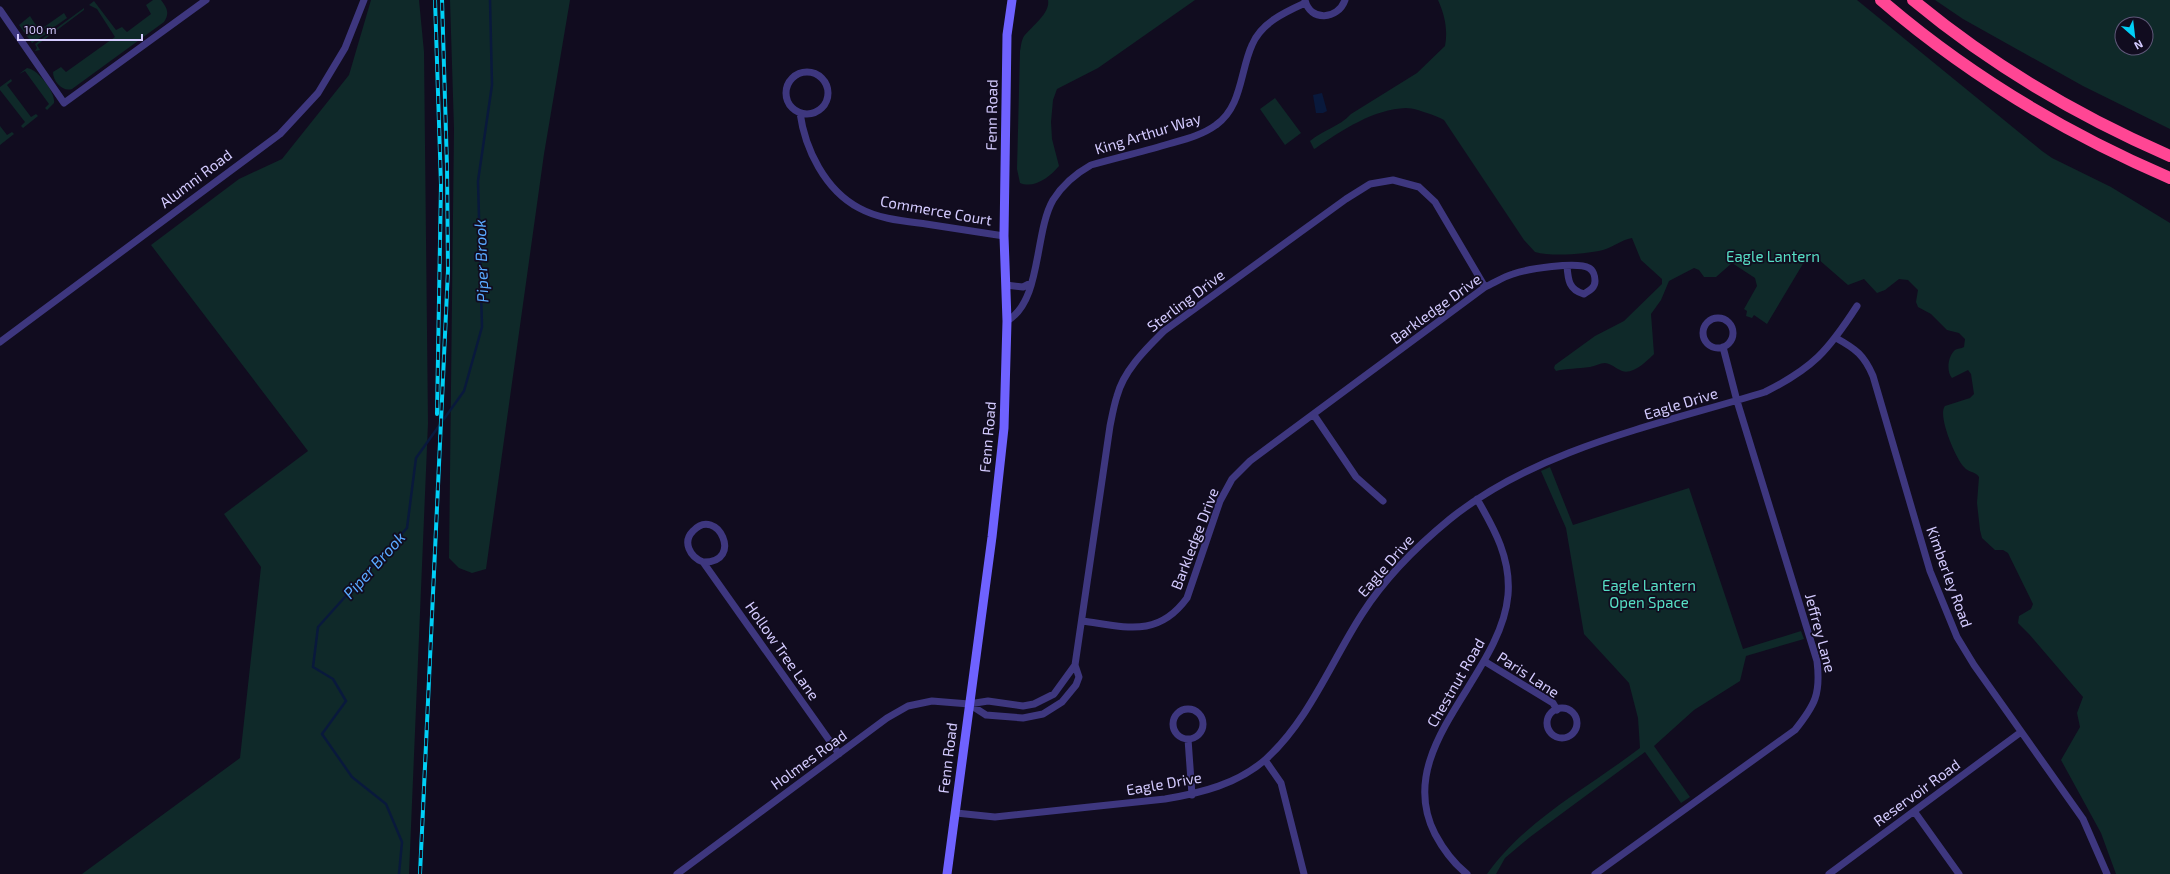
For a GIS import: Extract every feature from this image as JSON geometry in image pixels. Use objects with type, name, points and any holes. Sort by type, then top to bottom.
[{"type":"highway","points":[[1881,0],[1944,50],[2012,96],[2097,144],[2170,178]]},
{"type":"highway","points":[[1913,0],[1959,36],[2014,73],[2079,112],[2134,140],[2170,156]]},
{"type":"highway","points":[[2134,140],[2170,148]]},
{"type":"street","points":[[0,10],[64,103],[206,0]]},
{"type":"street","name":"Alumni Road","points":[[0,342],[280,134],[318,93],[345,48],[364,0]]},
{"type":"street","name":"Fenn Road","points":[[947,874],[1002,452],[1006,391],[1007,321],[1004,236],[1007,34],[1012,0]]},
{"type":"street","name":"King Arthur Way","points":[[1007,321],[1021,310],[1031,283],[1052,201],[1062,186],[1076,174],[1091,165],[1198,135],[1217,125],[1230,109],[1237,95],[1252,45],[1263,28],[1282,13],[1305,1],[1314,13],[1327,16],[1339,11],[1344,0]]},
{"type":"street","points":[[812,72],[824,80],[828,92],[827,99],[820,110],[807,114],[800,113],[789,104],[786,98],[788,84],[798,74],[812,72]]},
{"type":"street","name":"Commerce Court","points":[[800,113],[803,133],[812,158],[832,186],[858,208],[886,218],[1004,236]]},
{"type":"street","name":"Sterling Drive","points":[[970,704],[988,701],[1023,706],[1034,704],[1054,694],[1075,665],[1083,622],[1110,426],[1117,394],[1129,372],[1143,352],[1164,331],[1346,199],[1370,184],[1393,180],[1419,187],[1435,202],[1485,288]]},
{"type":"street","name":"Barkledge Drive","points":[[1083,622],[1133,628],[1156,624],[1166,620],[1177,611],[1187,598],[1220,501],[1232,479],[1250,461],[1485,288],[1511,274],[1524,270],[1567,266],[1581,265],[1590,268],[1595,275],[1595,284],[1591,290],[1584,294],[1576,291],[1570,286],[1567,266]]},
{"type":"street","points":[[1006,285],[1023,287],[1031,283]]},
{"type":"street","name":"Eagle Drive","points":[[956,813],[995,817],[1032,814],[1192,795],[1222,786],[1265,760],[1299,720],[1363,612],[1401,564],[1450,519],[1477,499],[1510,479],[1549,460],[1590,445],[1765,392],[1791,379],[1813,363],[1836,338],[1857,306]]},
{"type":"street","points":[[1721,318],[1732,327],[1733,336],[1728,344],[1723,347],[1713,347],[1705,341],[1703,330],[1704,326],[1712,319],[1721,318]]},
{"type":"street","name":"Kimberley Road","points":[[1836,338],[1853,348],[1866,360],[1873,376],[1930,571],[1957,637],[2021,732],[2083,819],[2107,874]]},
{"type":"street","name":"Jeffrey Lane","points":[[1595,874],[1795,730],[1808,713],[1817,697],[1819,681],[1817,662],[1723,347]]},
{"type":"street","points":[[1314,415],[1356,477],[1383,501]]},
{"type":"street","name":"Chestnut Road","points":[[1467,874],[1457,866],[1441,844],[1429,823],[1426,799],[1426,780],[1430,759],[1439,736],[1484,662],[1504,619],[1508,595],[1508,567],[1501,544],[1477,499]]},
{"type":"street","name":"Hollow Tree Lane","points":[[703,562],[714,561],[719,558],[725,548],[722,532],[712,526],[707,525],[696,528],[689,537],[689,550],[692,555],[703,562],[839,754]]},
{"type":"street","name":"Paris Lane","points":[[1484,662],[1553,703],[1557,710]]},
{"type":"street","name":"Sterling Drive","points":[[970,704],[986,715],[1023,718],[1043,714],[1062,702],[1076,685],[1079,677],[1075,665]]},
{"type":"street","name":"Holmes Road","points":[[677,874],[887,718],[908,706],[932,701],[970,704]]},
{"type":"street","points":[[1189,709],[1201,715],[1204,724],[1197,736],[1188,739],[1179,736],[1173,723],[1176,715],[1189,709]]},
{"type":"street","name":"Paris Lane","points":[[1557,710],[1570,711],[1576,718],[1576,728],[1570,736],[1566,738],[1556,737],[1550,731],[1548,726],[1549,717],[1557,710]]},
{"type":"street","name":"Reservoir Road","points":[[1829,874],[2021,732]]},
{"type":"street","points":[[1188,739],[1192,795]]},
{"type":"street","points":[[1265,760],[1281,783],[1287,802],[1298,856],[1304,874]]},
{"type":"street","points":[[1914,811],[1959,874]]},
{"type":"green space","points":[[153,0],[161,0],[166,8],[167,16],[164,22],[72,89],[69,90],[62,88],[57,83],[53,76],[53,72],[61,67],[66,72],[115,37],[97,9],[89,5],[94,1],[116,30],[122,27],[127,32],[151,14],[146,5]]},
{"type":"green space","points":[[371,0],[419,0],[424,52],[428,423],[409,874],[82,874],[240,758],[261,567],[224,514],[308,451],[151,245],[239,179],[282,159],[349,75]]},
{"type":"green space","points":[[450,0],[570,0],[544,154],[486,569],[472,573],[459,568],[449,558],[454,129]]},
{"type":"green space","points":[[1048,0],[1195,0],[1098,68],[1057,89],[1053,100],[1051,122],[1052,139],[1059,166],[1041,181],[1025,184],[1020,183],[1017,169],[1021,43],[1026,34],[1043,16],[1048,5]]},
{"type":"green space","name":"Eagle Lantern","points":[[1438,0],[1857,0],[2042,151],[2052,158],[2111,187],[2170,223],[2170,874],[2116,874],[2101,833],[2061,760],[2080,727],[2077,713],[2083,697],[2018,623],[2019,616],[2031,609],[2033,604],[2008,553],[2003,550],[1995,550],[1982,538],[1977,503],[1979,477],[1966,469],[1961,462],[1952,447],[1943,418],[1945,406],[1970,398],[1974,394],[1971,374],[1968,370],[1952,378],[1948,368],[1951,356],[1955,350],[1964,347],[1965,339],[1959,333],[1947,330],[1931,314],[1918,307],[1916,302],[1918,290],[1908,280],[1899,279],[1885,290],[1877,293],[1864,279],[1848,285],[1810,252],[1767,324],[1754,315],[1752,318],[1746,316],[1747,311],[1744,309],[1757,286],[1755,278],[1732,263],[1716,277],[1704,277],[1699,270],[1694,268],[1669,281],[1661,300],[1651,314],[1654,354],[1644,364],[1626,372],[1605,363],[1590,367],[1556,371],[1554,368],[1555,365],[1595,336],[1624,321],[1662,284],[1662,279],[1641,260],[1632,238],[1624,240],[1603,250],[1588,253],[1560,255],[1535,252],[1524,240],[1444,120],[1411,108],[1394,109],[1370,116],[1347,128],[1314,149],[1310,141],[1417,73],[1445,46],[1445,23]]},
{"type":"green space","points":[[1935,0],[2170,0],[2170,129],[2083,86],[1963,19]]},
{"type":"green space","points":[[84,8],[84,10],[37,45],[40,50],[35,51],[37,48],[35,44]]},
{"type":"green space","points":[[64,13],[67,18],[47,32],[44,27]]},
{"type":"green space","points":[[30,16],[39,30],[42,29],[46,34],[32,43],[19,25]]},
{"type":"green space","points":[[27,68],[36,72],[41,77],[52,93],[54,103],[47,110],[45,108],[49,104],[25,71],[19,74]]},
{"type":"green space","points":[[11,79],[12,81],[7,85],[31,117],[36,114],[38,116],[23,128],[21,126],[25,122],[0,90],[0,87]]},
{"type":"green space","points":[[1275,98],[1301,133],[1285,145],[1260,109]]},
{"type":"green space","points":[[0,126],[7,135],[12,132],[14,134],[0,145]]},
{"type":"green space","name":"Eagle Lantern Open Space","points":[[1550,467],[1573,525],[1689,488],[1743,649],[1801,631],[1804,639],[1746,656],[1740,681],[1694,710],[1654,746],[1690,797],[1681,803],[1645,752],[1530,837],[1505,858],[1496,874],[1487,874],[1502,855],[1538,821],[1640,748],[1638,718],[1629,683],[1584,634],[1566,528],[1541,471]]},
{"type":"water","points":[[1322,93],[1327,111],[1323,113],[1316,113],[1313,95]]},
{"type":"waterway","name":"Piper Brook","points":[[399,874],[402,842],[386,804],[352,777],[322,734],[346,701],[333,679],[313,667],[318,627],[407,528],[416,458],[464,391],[482,327],[478,181],[492,85],[490,0]]},
{"type":"railway","points":[[435,0],[441,185],[437,414]]},
{"type":"railway","points":[[420,874],[448,270],[447,167],[442,0]]}]
